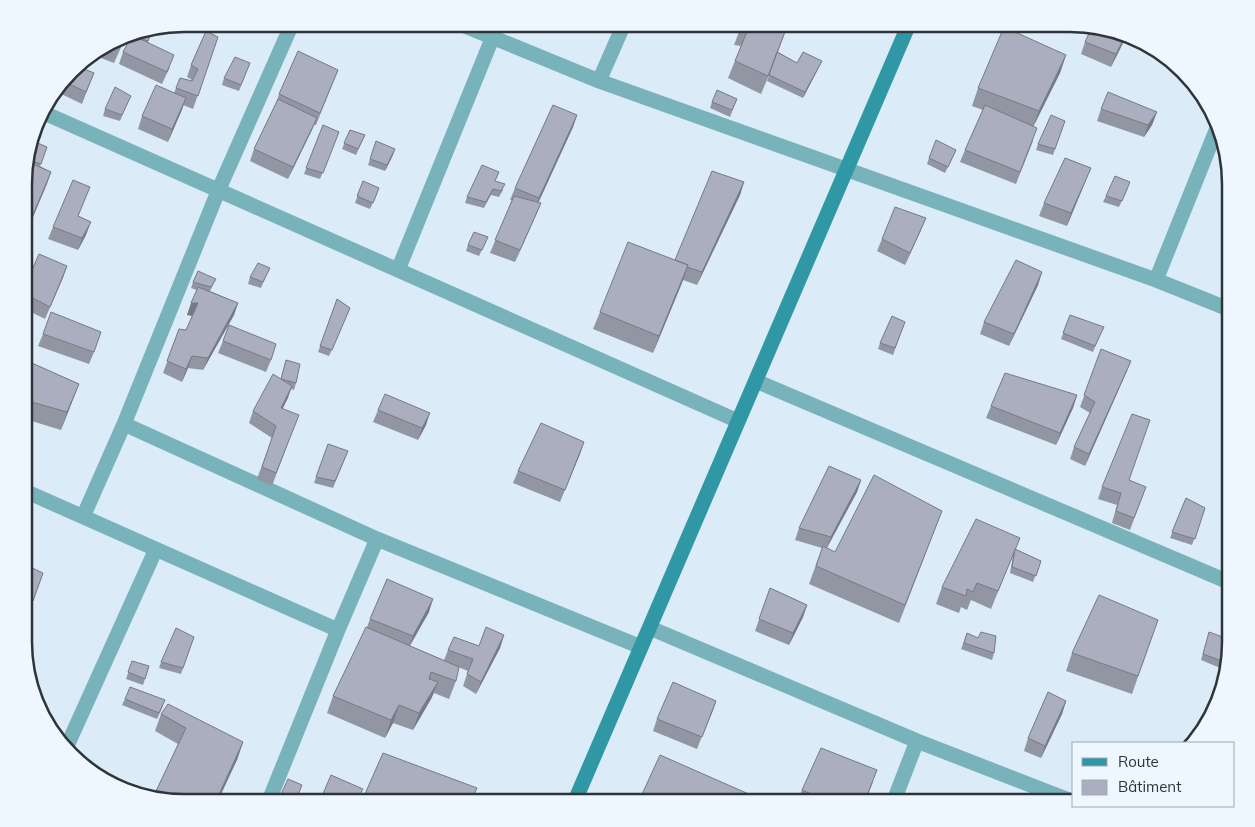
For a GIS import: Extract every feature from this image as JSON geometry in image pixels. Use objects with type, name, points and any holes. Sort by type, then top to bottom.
[{"type":"street","points":[[578,795],[906,32]]},
{"type":"street","points":[[83,517],[124,424],[219,189],[288,33]]},
{"type":"street","points":[[398,270],[494,33]]},
{"type":"street","points":[[500,33],[599,81],[1156,280],[1222,306]]},
{"type":"street","points":[[599,81],[620,33]]},
{"type":"street","points":[[50,115],[738,421]]},
{"type":"street","points":[[1156,280],[1214,136]]},
{"type":"street","points":[[756,381],[1222,579]]},
{"type":"street","points":[[124,424],[377,539],[641,647]]},
{"type":"street","points":[[32,495],[338,630]]},
{"type":"street","points":[[271,795],[377,539]]},
{"type":"street","points":[[69,741],[156,549]]},
{"type":"street","points":[[650,628],[917,741],[1053,794]]},
{"type":"street","points":[[896,794],[917,741]]},
{"type":"building","points":[[747,32],[785,32],[768,76],[735,61]]},
{"type":"building","points":[[1002,32],[1015,32],[1066,55],[1039,111],[978,88]]},
{"type":"building","points":[[205,33],[218,37],[198,96],[176,88],[180,78],[192,81],[198,69],[191,65]]},
{"type":"building","points":[[1089,34],[1100,35],[1122,42],[1116,54],[1085,42]]},
{"type":"building","points":[[141,39],[174,55],[167,72],[123,52],[127,44]]},
{"type":"building","points":[[298,51],[338,70],[320,113],[279,94]]},
{"type":"building","points":[[777,52],[797,63],[803,52],[822,61],[805,92],[769,75]]},
{"type":"building","points":[[235,57],[250,63],[241,85],[224,78]]},
{"type":"building","points":[[85,69],[94,73],[86,92],[70,84]]},
{"type":"building","points":[[156,85],[186,98],[172,129],[142,116]]},
{"type":"building","points":[[115,87],[131,96],[122,115],[105,109]]},
{"type":"building","points":[[717,90],[737,99],[732,110],[712,102]]},
{"type":"building","points":[[1108,92],[1157,112],[1148,125],[1101,109]]},
{"type":"building","points":[[278,99],[317,118],[293,167],[254,149]]},
{"type":"building","points":[[553,105],[577,115],[539,198],[515,188]]},
{"type":"building","points":[[985,105],[1037,128],[1020,172],[965,150]]},
{"type":"building","points":[[1051,115],[1065,121],[1055,149],[1038,144]]},
{"type":"building","points":[[323,125],[339,132],[323,173],[306,168]]},
{"type":"building","points":[[350,130],[365,135],[358,149],[344,143]]},
{"type":"building","points":[[936,140],[956,150],[948,167],[929,158]]},
{"type":"building","points":[[376,141],[395,149],[387,165],[370,159]]},
{"type":"building","points":[[39,143],[47,147],[41,164],[34,162]]},
{"type":"building","points":[[1065,158],[1091,168],[1071,213],[1044,203]]},
{"type":"building","points":[[34,165],[51,172],[32,217]]},
{"type":"building","points":[[482,165],[499,172],[495,181],[505,184],[501,191],[493,189],[486,202],[467,197]]},
{"type":"building","points":[[712,171],[744,182],[702,272],[687,267],[688,265],[675,260]]},
{"type":"building","points":[[1115,176],[1130,182],[1122,201],[1106,196]]},
{"type":"building","points":[[73,180],[90,187],[78,216],[91,222],[82,238],[53,227]]},
{"type":"building","points":[[363,181],[379,188],[373,203],[357,196]]},
{"type":"building","points":[[514,196],[541,203],[520,250],[495,240]]},
{"type":"building","points":[[895,207],[926,218],[910,253],[882,239]]},
{"type":"building","points":[[474,232],[488,237],[482,250],[468,245]]},
{"type":"building","points":[[628,242],[688,265],[659,336],[600,312]]},
{"type":"building","points":[[39,254],[67,266],[50,307],[32,298],[32,270]]},
{"type":"building","points":[[1016,260],[1042,272],[1014,334],[984,322]]},
{"type":"building","points":[[258,263],[270,268],[263,282],[250,277]]},
{"type":"building","points":[[198,271],[216,279],[211,287],[193,282]]},
{"type":"building","points":[[198,287],[238,303],[208,358],[192,356],[186,369],[167,361],[179,329],[186,330],[198,303],[191,303]]},
{"type":"building","points":[[337,299],[350,308],[332,350],[320,346]]},
{"type":"building","points":[[51,312],[101,332],[94,352],[43,334]]},
{"type":"building","points":[[1070,315],[1104,327],[1095,346],[1063,333]]},
{"type":"building","points":[[892,316],[905,322],[895,348],[880,343]]},
{"type":"building","points":[[229,325],[276,344],[271,360],[223,341]]},
{"type":"building","points":[[1101,349],[1131,361],[1089,454],[1074,447],[1095,402],[1084,395]]},
{"type":"building","points":[[286,360],[300,364],[296,383],[281,379]]},
{"type":"building","points":[[32,363],[79,384],[67,412],[32,402]]},
{"type":"building","points":[[1005,373],[1077,395],[1060,433],[991,406]]},
{"type":"building","points":[[273,374],[292,386],[281,408],[299,415],[276,473],[262,467],[276,426],[253,411]]},
{"type":"building","points":[[385,394],[430,413],[422,428],[378,410]]},
{"type":"building","points":[[1132,414],[1150,420],[1129,480],[1146,487],[1134,518],[1116,511],[1121,493],[1102,487]]},
{"type":"building","points":[[541,423],[584,442],[565,490],[518,471]]},
{"type":"building","points":[[328,444],[348,451],[335,481],[316,477]]},
{"type":"building","points":[[829,466],[861,480],[831,537],[799,528]]},
{"type":"building","points":[[874,475],[942,511],[905,605],[816,566],[823,546],[835,552]]},
{"type":"building","points":[[1186,498],[1205,508],[1195,539],[1172,532]]},
{"type":"building","points":[[976,519],[1020,538],[998,591],[977,583],[973,592],[967,589],[966,596],[942,587]]},
{"type":"building","points":[[1015,549],[1041,561],[1036,576],[1012,567]]},
{"type":"building","points":[[32,568],[43,573],[32,601]]},
{"type":"building","points":[[387,579],[433,599],[413,636],[370,619]]},
{"type":"building","points":[[770,588],[807,605],[793,633],[759,619]]},
{"type":"building","points":[[1099,595],[1158,620],[1138,676],[1072,653]]},
{"type":"building","points":[[366,627],[459,667],[456,681],[431,672],[429,679],[438,682],[419,713],[399,705],[391,720],[333,696]]},
{"type":"building","points":[[486,627],[504,635],[481,682],[467,674],[473,659],[448,650],[454,637],[479,646]]},
{"type":"building","points":[[176,628],[194,637],[183,668],[161,662]]},
{"type":"building","points":[[981,632],[996,636],[994,653],[964,643],[967,633],[978,638]]},
{"type":"building","points":[[1209,632],[1222,637],[1221,661],[1203,654]]},
{"type":"building","points":[[132,661],[149,666],[145,679],[128,672]]},
{"type":"building","points":[[673,682],[716,701],[702,737],[657,719]]},
{"type":"building","points":[[130,687],[165,700],[159,713],[125,699]]},
{"type":"building","points":[[1048,692],[1066,701],[1045,746],[1028,738]]},
{"type":"building","points":[[168,704],[243,742],[219,795],[185,795],[156,791],[186,728],[161,714]]},
{"type":"building","points":[[821,748],[877,770],[867,794],[812,794],[802,790]]},
{"type":"building","points":[[383,753],[477,788],[474,795],[365,795]]},
{"type":"building","points":[[660,755],[750,794],[642,794]]},
{"type":"building","points":[[331,775],[363,789],[360,795],[322,795]]},
{"type":"building","points":[[288,779],[302,785],[298,795],[281,795]]}]
